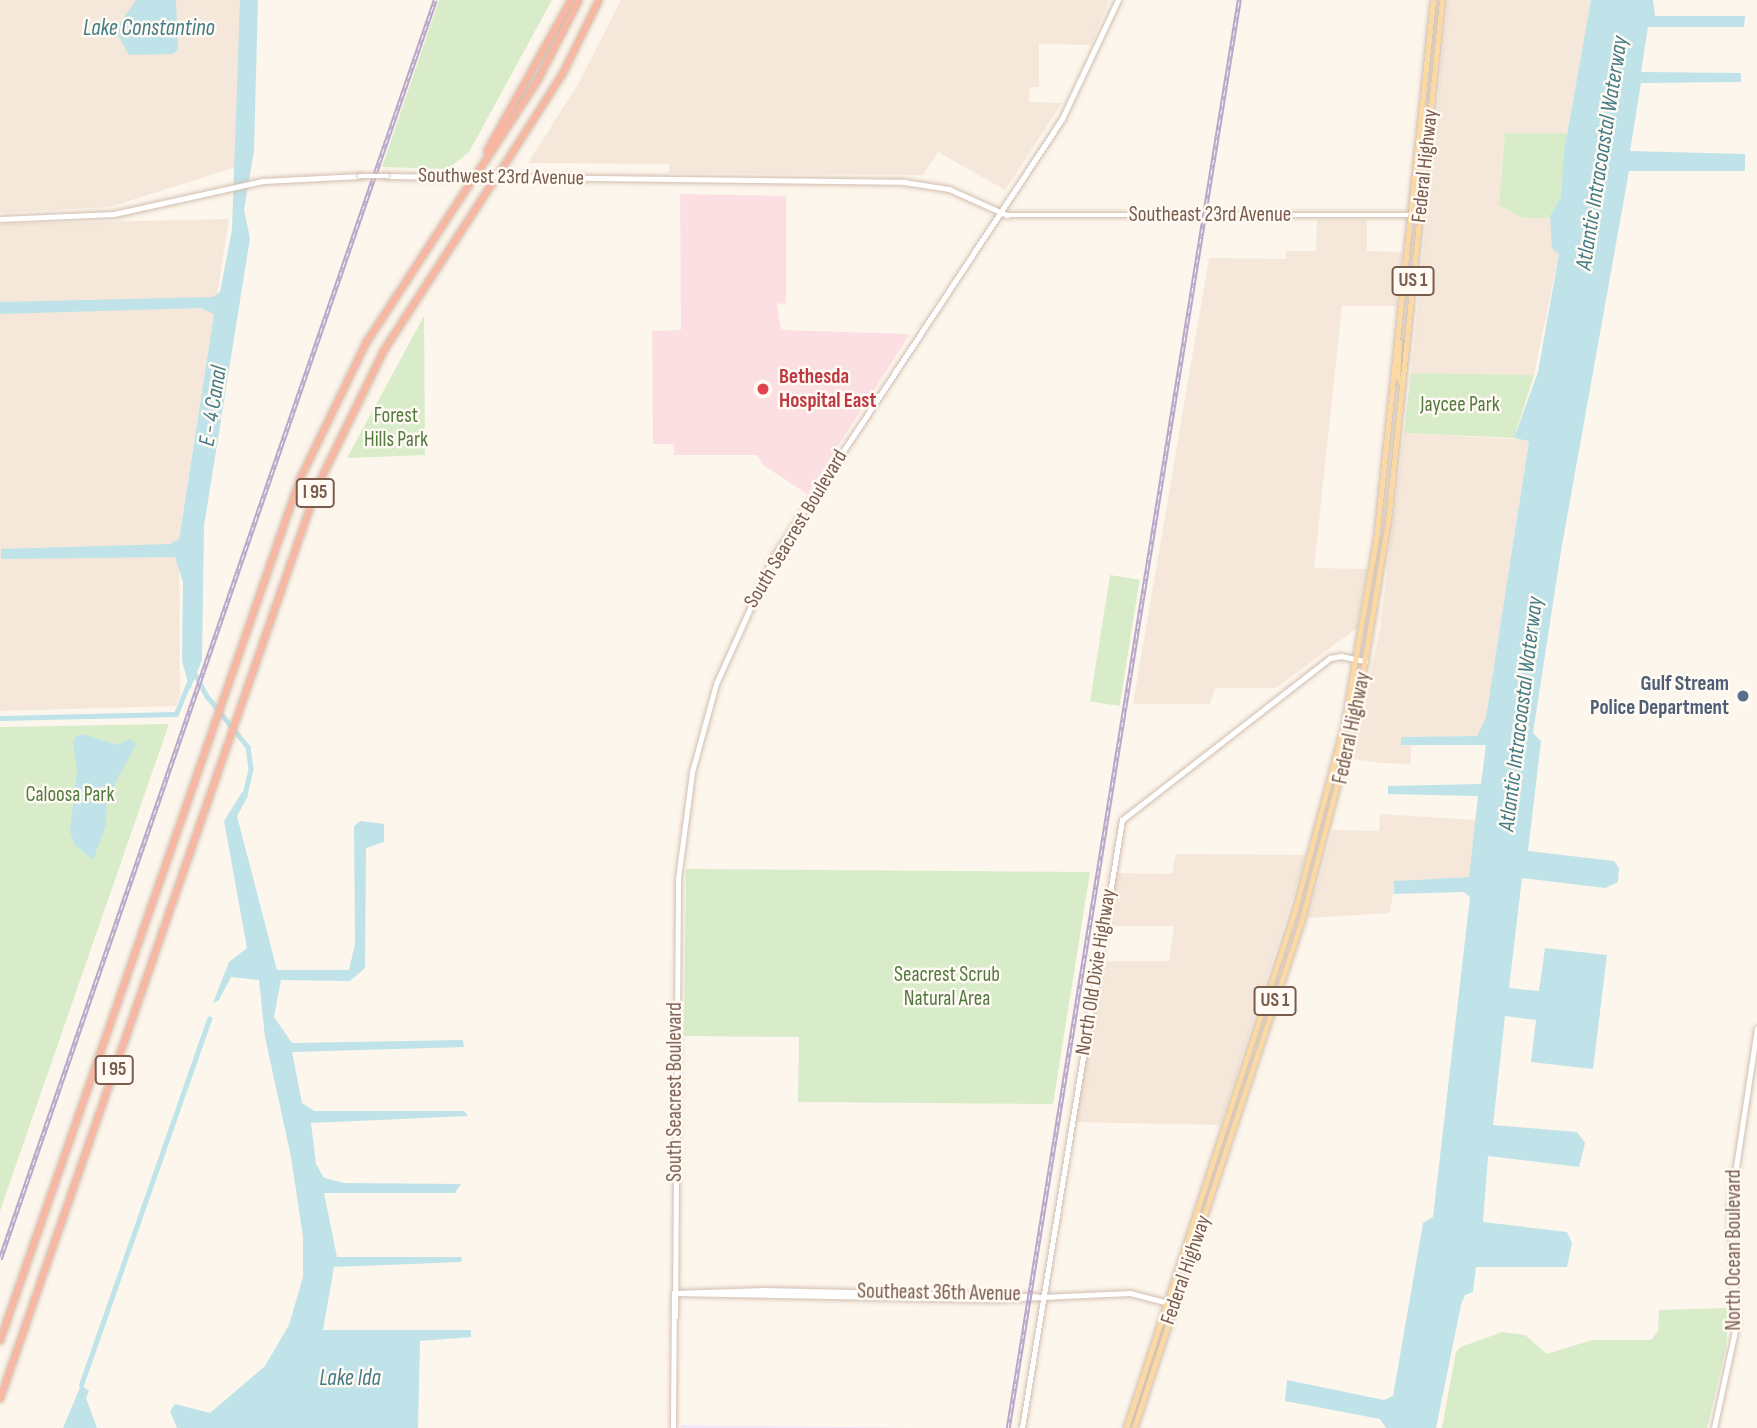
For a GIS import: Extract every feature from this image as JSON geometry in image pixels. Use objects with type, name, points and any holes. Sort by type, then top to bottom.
[{"type":"highway","points":[[571,0],[478,171],[546,66],[579,0]]},
{"type":"highway","points":[[500,172],[563,74],[599,0]]},
{"type":"highway","name":"I 95","points":[[0,1342],[294,493],[330,410],[389,305],[471,182]]},
{"type":"highway","name":"I 95","points":[[0,1399],[304,520],[345,423],[399,324],[493,182]]},
{"type":"main road","name":"Federal Highway","points":[[1127,1426],[1302,887],[1339,746],[1357,660],[1393,384],[1433,0]]},
{"type":"main road","name":"Federal Highway","points":[[1134,1428],[1313,884],[1345,763],[1366,662],[1398,427],[1442,0]]},
{"type":"main road","points":[[1425,77],[1434,84]]},
{"type":"main road","points":[[1424,86],[1430,93],[1429,133]]},
{"type":"main road","points":[[1404,274],[1413,288]]},
{"type":"main road","points":[[1397,339],[1397,376],[1402,385]]},
{"type":"main road","points":[[1393,384],[1399,394],[1398,427]]},
{"type":"main road","points":[[1339,746],[1345,763]]},
{"type":"main road","points":[[1334,766],[1340,784]]},
{"type":"main road","points":[[1232,1133],[1247,1077],[1244,1065]]},
{"type":"main road","points":[[1217,1179],[1213,1169],[1222,1132]]},
{"type":"main road","points":[[1206,1181],[1211,1197]]},
{"type":"street","name":"South Seacrest Boulevard","points":[[673,1428],[678,879],[687,800],[708,710],[736,632],[773,558],[1082,83],[1118,0]]},
{"type":"street","name":"Southwest 23rd Avenue","points":[[0,219],[114,215],[253,183],[360,176],[904,182],[949,189],[1000,212]]},
{"type":"street","name":"Southeast 23rd Avenue","points":[[1000,212],[1252,217],[1420,215]]},
{"type":"street","name":"North Old Dixie Highway","points":[[1022,1428],[1118,831],[1129,812],[1330,658],[1366,662]]},
{"type":"street","name":"North Ocean Boulevard","points":[[1714,1428],[1736,1326],[1731,1207],[1757,1029]]},
{"type":"street","name":"Southeast 36th Avenue","points":[[674,1293],[1044,1298],[1130,1293],[1174,1305]]},
{"type":"shaded area","points":[[0,0],[249,0],[242,165],[110,207],[0,213]]},
{"type":"shaded area","points":[[621,0],[1109,0],[1091,45],[1039,44],[1039,87],[1030,87],[1029,102],[1062,103],[1005,190],[938,152],[923,175],[669,173],[669,164],[528,163],[578,84]]},
{"type":"shaded area","points":[[1448,0],[1591,0],[1567,133],[1505,133],[1501,174],[1523,218],[1552,218],[1552,247],[1559,254],[1534,375],[1411,373]]},
{"type":"shaded area","name":"Bethesda Hospital East","points":[[680,194],[786,196],[786,303],[777,304],[781,330],[910,334],[807,494],[763,465],[757,455],[674,455],[674,444],[653,444],[652,331],[681,330]]},
{"type":"shaded area","points":[[229,219],[179,536],[180,696],[176,706],[0,711],[0,224]]},
{"type":"shaded area","points":[[1317,220],[1367,220],[1367,251],[1402,252],[1396,306],[1342,306],[1314,568],[1367,569],[1357,628],[1276,688],[1215,688],[1210,704],[1133,704],[1209,258],[1286,259],[1286,251],[1316,251]]},
{"type":"shaded area","points":[[1404,433],[1529,440],[1486,717],[1477,736],[1401,737],[1401,745],[1411,745],[1411,764],[1352,759],[1380,629]]},
{"type":"shaded area","points":[[1380,814],[1476,820],[1469,877],[1395,881],[1390,913],[1308,918],[1333,830],[1379,831]]},
{"type":"shaded area","points":[[1176,854],[1306,855],[1220,1125],[1075,1122],[1100,961],[1169,961],[1174,926],[1106,926],[1114,873],[1172,874]]},
{"type":"shaded area","points":[[681,1425],[928,1428],[681,1428]]},
{"type":"green space","points":[[439,0],[552,0],[469,152],[448,169],[382,167]]},
{"type":"green space","points":[[1505,133],[1567,133],[1561,197],[1550,218],[1523,218],[1499,205]]},
{"type":"green space","name":"Forest Hills Park","points":[[424,316],[425,455],[347,458]]},
{"type":"green space","name":"Jaycee Park","points":[[1411,373],[1534,375],[1514,438],[1404,433]]},
{"type":"green space","points":[[1110,575],[1140,580],[1120,706],[1090,701]]},
{"type":"green space","name":"Caloosa Park","points":[[169,724],[0,1211],[0,727]]},
{"type":"green space","name":"Seacrest Scrub Natural Area","points":[[686,869],[1090,872],[1053,1104],[798,1102],[799,1037],[684,1036]]},
{"type":"green space","points":[[1729,1308],[1726,1348],[1707,1428],[1442,1428],[1456,1352],[1461,1347],[1502,1332],[1525,1335],[1547,1354],[1592,1340],[1651,1340],[1658,1331],[1659,1310]]},
{"type":"water","name":"Lake Constantino","points":[[136,0],[176,0],[178,50],[172,54],[129,55],[115,30]]},
{"type":"water","points":[[240,0],[258,0],[254,151],[244,210],[250,238],[204,526],[202,660],[190,690],[182,661],[183,582],[175,557],[1,559],[1,549],[170,544],[179,539],[214,314],[201,308],[0,314],[0,302],[213,297],[220,292],[232,230]]},
{"type":"water","name":"Atlantic Intracoastal Waterway","points":[[1591,0],[1653,0],[1655,16],[1745,16],[1744,27],[1648,27],[1641,72],[1741,73],[1741,82],[1641,83],[1630,151],[1745,154],[1745,171],[1629,171],[1561,551],[1533,733],[1541,741],[1528,851],[1614,861],[1619,868],[1618,882],[1605,888],[1522,878],[1509,988],[1539,991],[1545,948],[1607,955],[1593,1069],[1531,1062],[1536,1020],[1505,1016],[1493,1125],[1577,1132],[1585,1143],[1579,1167],[1488,1156],[1483,1222],[1567,1232],[1572,1243],[1567,1267],[1476,1267],[1473,1292],[1465,1295],[1461,1305],[1436,1428],[1386,1428],[1380,1419],[1285,1401],[1287,1380],[1384,1400],[1393,1396],[1423,1223],[1433,1217],[1470,897],[1464,892],[1394,894],[1394,881],[1469,877],[1478,796],[1388,794],[1388,786],[1481,784],[1486,745],[1401,745],[1401,737],[1477,736],[1486,717],[1529,441],[1514,438],[1538,372],[1559,254],[1552,248],[1550,216],[1561,197],[1564,151]]},
{"type":"water","points":[[77,735],[86,735],[117,745],[130,739],[136,744],[107,799],[106,825],[93,860],[74,844],[70,831],[77,769],[73,742]]},
{"type":"water","name":"Lake Ida","points":[[242,792],[248,796],[237,816],[277,970],[349,970],[355,944],[354,826],[360,821],[384,824],[384,842],[366,848],[365,968],[350,981],[281,980],[274,1017],[292,1043],[463,1040],[464,1047],[292,1052],[302,1103],[314,1111],[464,1111],[468,1116],[311,1123],[316,1164],[324,1178],[344,1183],[461,1184],[455,1193],[324,1193],[337,1257],[462,1257],[461,1262],[334,1267],[323,1330],[471,1330],[471,1337],[420,1341],[418,1428],[177,1428],[170,1411],[175,1404],[210,1413],[265,1366],[289,1325],[303,1277],[303,1237],[291,1157],[265,1037],[259,980],[231,977],[219,1000],[213,1003],[229,962],[247,948],[224,821]]},
{"type":"water","points":[[81,1385],[89,1391],[86,1398],[97,1428],[63,1428]]},
{"type":"waterway","name":"E - 4 Canal","points":[[193,670],[207,696],[248,747],[251,769],[245,794]]},
{"type":"waterway","points":[[0,718],[176,714],[190,680]]},
{"type":"waterway","points":[[81,1385],[209,1019]]},
{"type":"railway","points":[[0,1259],[435,0]]},
{"type":"railway","points":[[1008,1428],[1239,0]]},
{"type":"place","name":"Bethesda Hospital East","points":[[763,389]]},
{"type":"place","name":"Gulf Stream Police Department","points":[[1743,696]]}]
